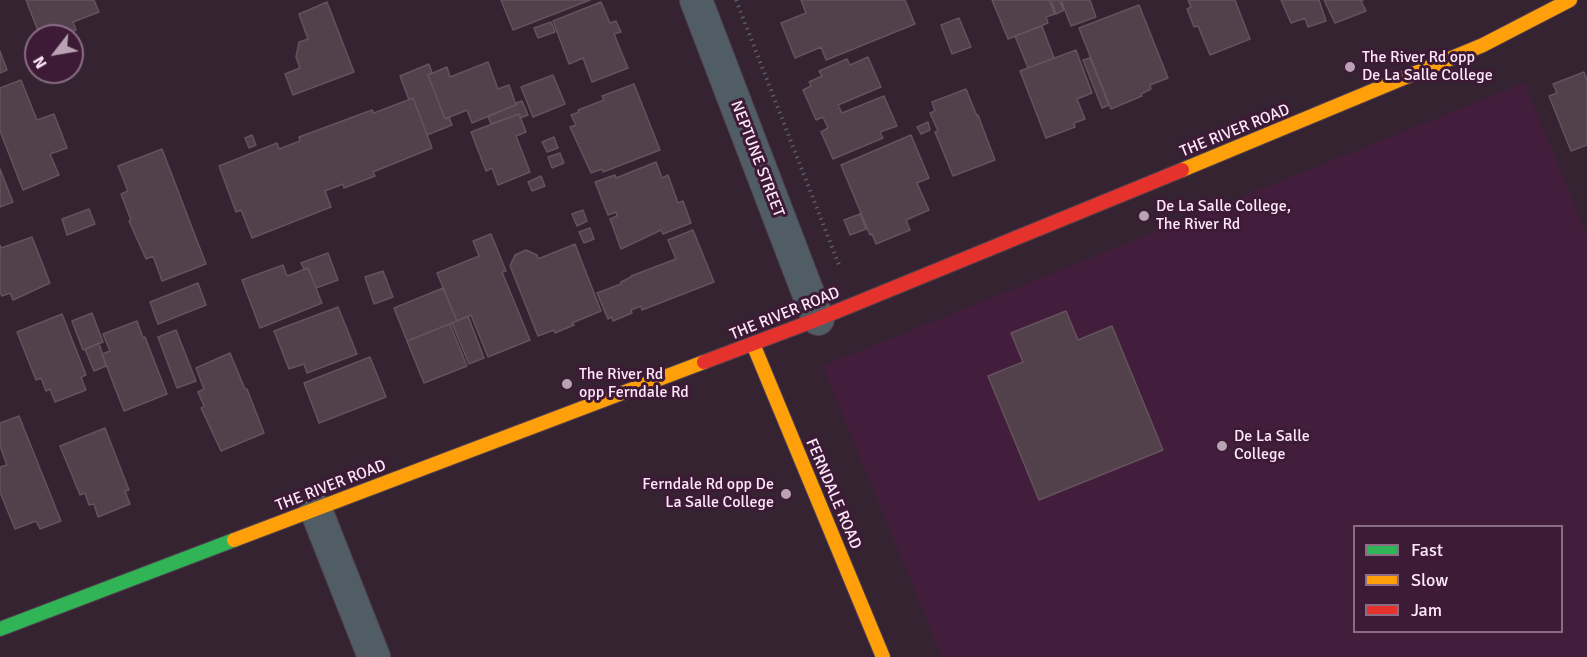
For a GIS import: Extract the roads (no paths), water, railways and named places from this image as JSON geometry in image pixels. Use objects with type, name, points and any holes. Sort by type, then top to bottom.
[{"type":"main road","name":"THE RIVER ROAD","points":[[0,629],[818,319],[1415,74],[1483,45],[1527,10],[1570,0]]},
{"type":"main road","name":"FERNDALE ROAD","points":[[753,344],[883,657]]},
{"type":"street","name":"NEPTUNE STREET","points":[[696,0],[818,319]]},
{"type":"street","points":[[316,510],[374,657]]},
{"type":"place","name":"The River Rd opp De La Salle College","points":[[1350,67]]},
{"type":"place","name":"De La Salle College, The River Rd","points":[[1144,216]]},
{"type":"place","name":"The River Rd opp Ferndale Rd","points":[[567,384]]},
{"type":"place","name":"De La Salle College","points":[[1222,446]]},
{"type":"place","name":"Ferndale Rd opp De La Salle College","points":[[786,494]]}]
